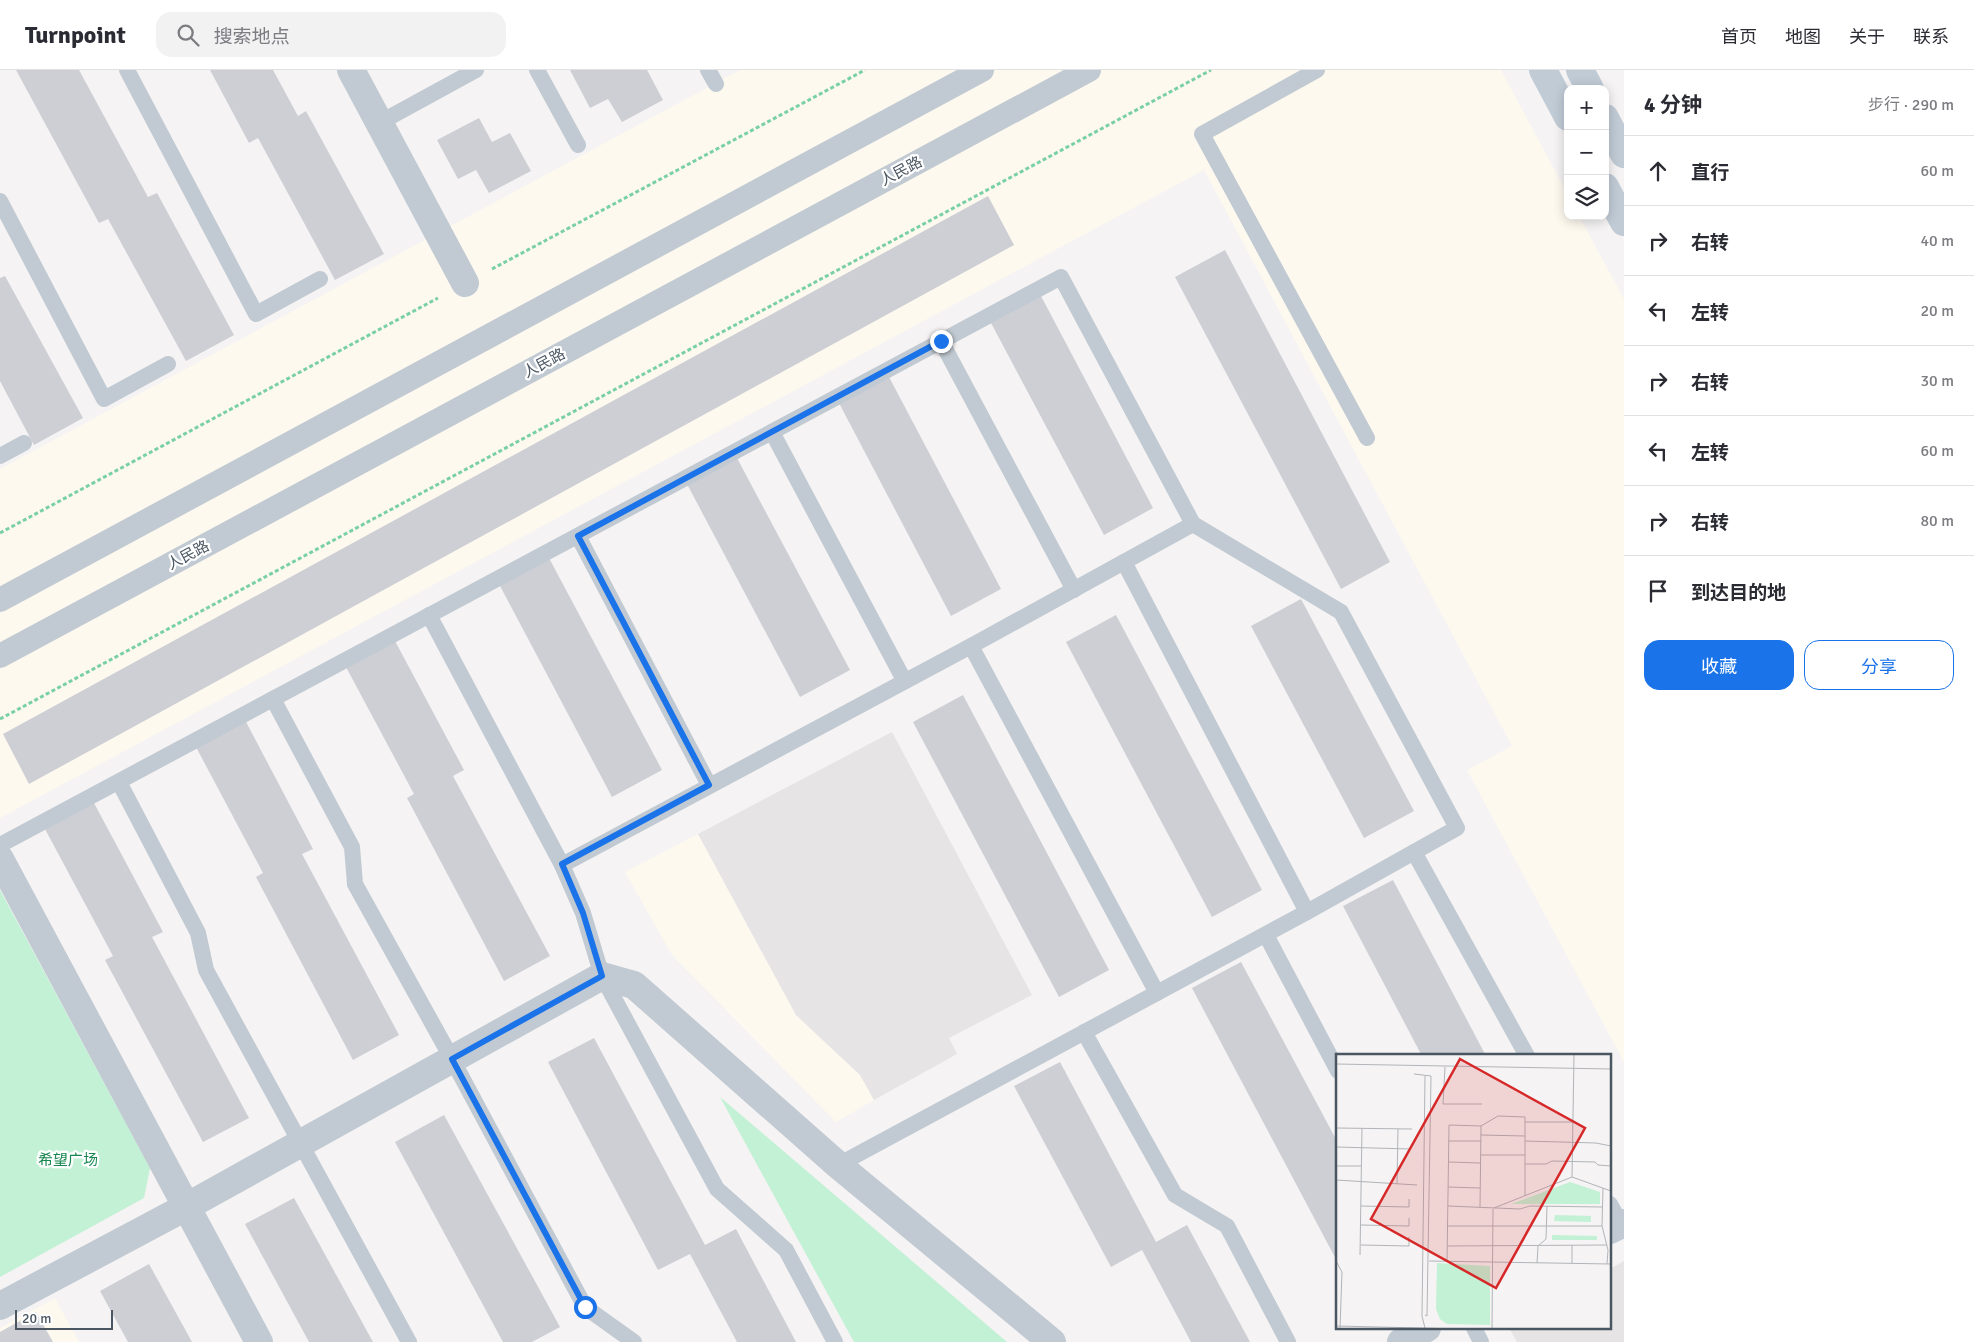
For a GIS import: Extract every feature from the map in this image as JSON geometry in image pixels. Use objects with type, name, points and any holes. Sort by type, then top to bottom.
[{"type":"main road","points":[[1543,70],[1564,109]]},
{"type":"main road","points":[[1580,70],[1588,85]]},
{"type":"main road","points":[[1609,126],[1624,154]]},
{"type":"main road","points":[[1609,194],[1624,222]]},
{"type":"street","points":[[351,70],[465,283]]},
{"type":"street","points":[[0,600],[982,70]]},
{"type":"street","name":"人民路","points":[[0,656],[1088,70]]},
{"type":"street","points":[[0,859],[259,1342]]},
{"type":"street","points":[[0,1306],[186,1207],[602,976],[634,985],[838,1165],[1052,1342]]},
{"type":"street","points":[[1401,1342],[1423,1330]]},
{"type":"lane","points":[[126,70],[256,314],[320,279]]},
{"type":"lane","points":[[379,123],[476,70]]},
{"type":"lane","points":[[538,70],[578,145]]},
{"type":"lane","points":[[1317,70],[1202,134],[1367,438]]},
{"type":"lane","points":[[0,201],[104,399],[168,364]]},
{"type":"lane","points":[[0,846],[1061,277],[1193,524],[1341,612],[1457,828],[1266,935],[838,1165]]},
{"type":"lane","points":[[941,341],[1074,590]]},
{"type":"lane","points":[[772,432],[904,680]]},
{"type":"lane","points":[[0,456],[24,443]]},
{"type":"lane","points":[[562,864],[904,680],[971,646],[1193,524]]},
{"type":"lane","points":[[578,536],[709,785]]},
{"type":"lane","points":[[1124,562],[1307,912]]},
{"type":"lane","points":[[430,616],[562,864],[583,913],[602,976],[716,1189],[786,1250],[835,1342]]},
{"type":"lane","points":[[971,646],[1157,993]]},
{"type":"lane","points":[[273,699],[352,847],[355,884],[452,1059],[585,1307],[634,1342]]},
{"type":"lane","points":[[120,782],[198,933],[206,970],[299,1144],[409,1342]]},
{"type":"lane","points":[[1414,852],[1527,1054]]},
{"type":"lane","points":[[1266,935],[1336,1067]]},
{"type":"lane","points":[[1084,1032],[1175,1195],[1227,1226],[1288,1342]]},
{"type":"lane","points":[[1475,1330],[1481,1342]]},
{"type":"path","points":[[0,533],[865,70]]},
{"type":"path","points":[[0,719],[1211,70]]},
{"type":"shaded area","points":[[740,70],[1501,70],[1564,188],[1564,220],[1581,220],[1624,299],[1624,1062],[1467,770],[1512,746],[1204,170],[0,818],[0,469]]},
{"type":"shaded area","points":[[892,732],[1032,995],[949,1038],[957,1054],[874,1100],[860,1075],[796,1015],[698,834]]},
{"type":"shaded area","points":[[698,834],[796,1015],[860,1075],[874,1100],[836,1122],[672,955],[625,872]]},
{"type":"shaded area","points":[[1624,1261],[1624,1342],[1517,1342],[1510,1330],[1612,1330],[1612,1268]]},
{"type":"shaded area","points":[[55,1298],[79,1342],[0,1342],[0,1328]]},
{"type":"green space","name":"希望广场","points":[[0,890],[150,1168],[144,1198],[0,1277]]},
{"type":"green space","points":[[720,1097],[1007,1342],[854,1342]]},
{"type":"building","points":[[16,70],[79,70],[148,197],[157,193],[234,335],[186,361],[108,219],[99,223]]},
{"type":"building","points":[[210,70],[273,70],[298,116],[306,111],[384,254],[335,280],[258,138],[249,143]]},
{"type":"building","points":[[570,70],[647,70],[663,100],[622,122],[608,99],[590,108]]},
{"type":"building","points":[[479,118],[492,142],[510,133],[531,171],[489,193],[476,170],[458,179],[437,140]]},
{"type":"building","points":[[988,196],[1014,245],[29,784],[3,734]]},
{"type":"building","points":[[1225,250],[1390,562],[1341,589],[1175,277]]},
{"type":"building","points":[[5,276],[83,418],[34,445],[0,381],[0,278]]},
{"type":"building","points":[[1041,296],[1153,508],[1104,535],[991,323]]},
{"type":"building","points":[[889,377],[1001,589],[951,616],[839,403]]},
{"type":"building","points":[[737,458],[850,670],[800,697],[687,484]]},
{"type":"building","points":[[549,558],[662,770],[612,797],[499,584]]},
{"type":"building","points":[[1301,599],[1414,811],[1364,838],[1251,626]]},
{"type":"building","points":[[1116,615],[1262,890],[1212,917],[1066,642]]},
{"type":"building","points":[[395,641],[464,770],[453,776],[550,956],[504,981],[407,798],[414,794],[346,667]]},
{"type":"building","points":[[963,695],[1109,970],[1059,997],[913,722]]},
{"type":"building","points":[[245,720],[313,849],[302,854],[399,1035],[353,1060],[256,877],[263,873],[196,747]]},
{"type":"building","points":[[94,803],[163,932],[152,937],[249,1118],[203,1142],[105,960],[113,956],[45,829]]},
{"type":"building","points":[[1393,880],[1485,1054],[1421,1054],[1343,906]]},
{"type":"building","points":[[1241,962],[1336,1139],[1336,1259],[1192,988]]},
{"type":"building","points":[[594,1038],[705,1245],[736,1229],[796,1342],[737,1342],[690,1254],[658,1270],[548,1062]]},
{"type":"building","points":[[1060,1062],[1156,1242],[1187,1225],[1250,1342],[1191,1342],[1142,1250],[1111,1267],[1014,1086]]},
{"type":"building","points":[[444,1115],[560,1327],[532,1342],[503,1342],[395,1142]]},
{"type":"building","points":[[294,1198],[373,1342],[309,1342],[245,1224]]},
{"type":"building","points":[[149,1264],[192,1342],[128,1342],[100,1291]]},
{"type":"building","points":[[36,1312],[53,1342],[0,1342],[0,1332]]},
{"type":"route","points":[[585,1307],[452,1059],[602,976],[583,913],[562,864],[709,785],[578,536],[941,341]]}]
